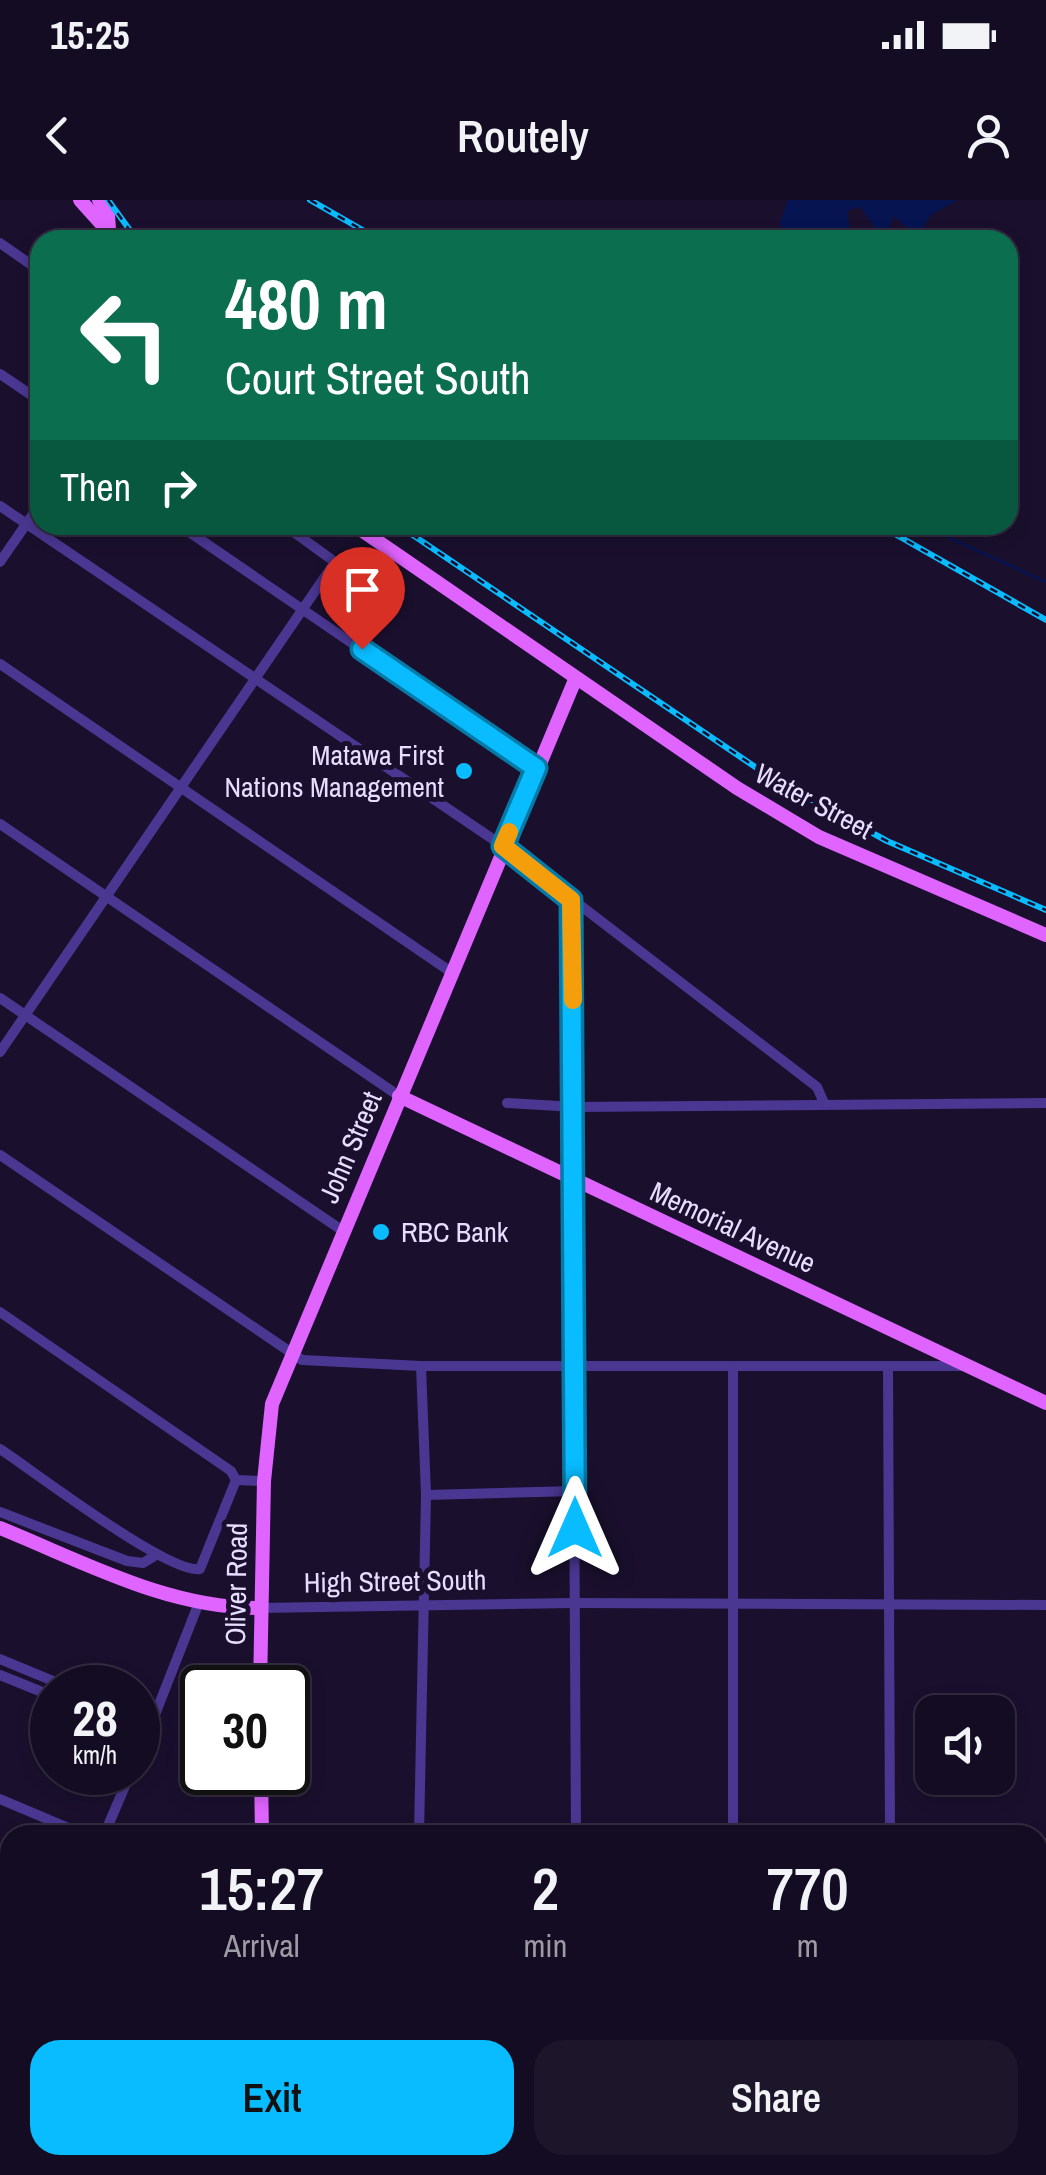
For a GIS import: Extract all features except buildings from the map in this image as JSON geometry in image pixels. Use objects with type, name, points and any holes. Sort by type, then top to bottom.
[{"type":"main road","points":[[80,200],[106,230]]},
{"type":"main road","points":[[98,200],[108,214],[111,230]]},
{"type":"main road","name":"Water Street","points":[[368,535],[574,680],[819,836],[1046,936]]},
{"type":"main road","name":"John Street","points":[[264,1482],[272,1404],[291,1352],[574,680]]},
{"type":"main road","name":"Memorial Avenue","points":[[399,1096],[1046,1404]]},
{"type":"main road","name":"Oliver Road","points":[[260,1665],[264,1482]]},
{"type":"main road","name":"High Street South","points":[[0,1528],[198,1605],[259,1608]]},
{"type":"main road","points":[[262,1795],[262,1825]]},
{"type":"street","points":[[0,243],[30,264]]},
{"type":"street","points":[[0,374],[30,394]]},
{"type":"street","points":[[0,506],[30,527]]},
{"type":"street","points":[[0,562],[30,518]]},
{"type":"street","points":[[43,535],[503,846],[816,1087],[824,1102]]},
{"type":"street","points":[[194,535],[536,768]]},
{"type":"street","points":[[0,1052],[335,562],[299,535]]},
{"type":"street","points":[[0,664],[451,972]]},
{"type":"street","points":[[0,824],[399,1096]]},
{"type":"street","points":[[571,900],[576,1107],[576,1825]]},
{"type":"street","points":[[0,998],[342,1231]]},
{"type":"street","points":[[508,1103],[576,1107],[1046,1103]]},
{"type":"street","points":[[0,1155],[302,1360],[421,1366],[972,1366]]},
{"type":"street","points":[[0,1312],[230,1471],[236,1480]]},
{"type":"street","points":[[420,1825],[426,1495],[421,1366]]},
{"type":"street","points":[[733,1366],[733,1825]]},
{"type":"street","points":[[888,1366],[890,1825]]},
{"type":"street","points":[[0,1449],[156,1554],[189,1571],[200,1569],[236,1480]]},
{"type":"street","points":[[236,1480],[264,1482]]},
{"type":"street","points":[[426,1495],[576,1491]]},
{"type":"street","points":[[0,1512],[127,1561],[142,1563],[156,1554]]},
{"type":"street","name":"High Street South","points":[[259,1608],[574,1602],[1046,1605]]},
{"type":"street","points":[[160,1703],[198,1605]]},
{"type":"street","points":[[0,1659],[30,1671]]},
{"type":"street","points":[[0,1675],[30,1687]]},
{"type":"street","points":[[108,1825],[121,1795]]},
{"type":"street","points":[[0,1800],[61,1825]]},
{"type":"shaded area","points":[[788,200],[958,200],[931,215],[922,230],[909,230],[894,216],[888,230],[874,230],[860,207],[847,211],[850,230],[781,230],[780,222]]},
{"type":"waterway","points":[[943,535],[1046,582]]},
{"type":"railway","points":[[108,200],[130,230]]},
{"type":"railway","points":[[310,200],[362,230]]},
{"type":"railway","points":[[413,535],[770,777],[887,841],[1046,910]]},
{"type":"railway","points":[[897,535],[1046,620]]},
{"type":"slow traffic","points":[[509,832],[503,846],[571,900],[573,1000]]},
{"type":"place","name":"Matawa First Nations Management","points":[[464,771]]},
{"type":"place","name":"RBC Bank","points":[[381,1232]]},
{"type":"route","points":[[362,649],[536,768],[503,846],[571,900],[576,1107],[575,1528]]}]
